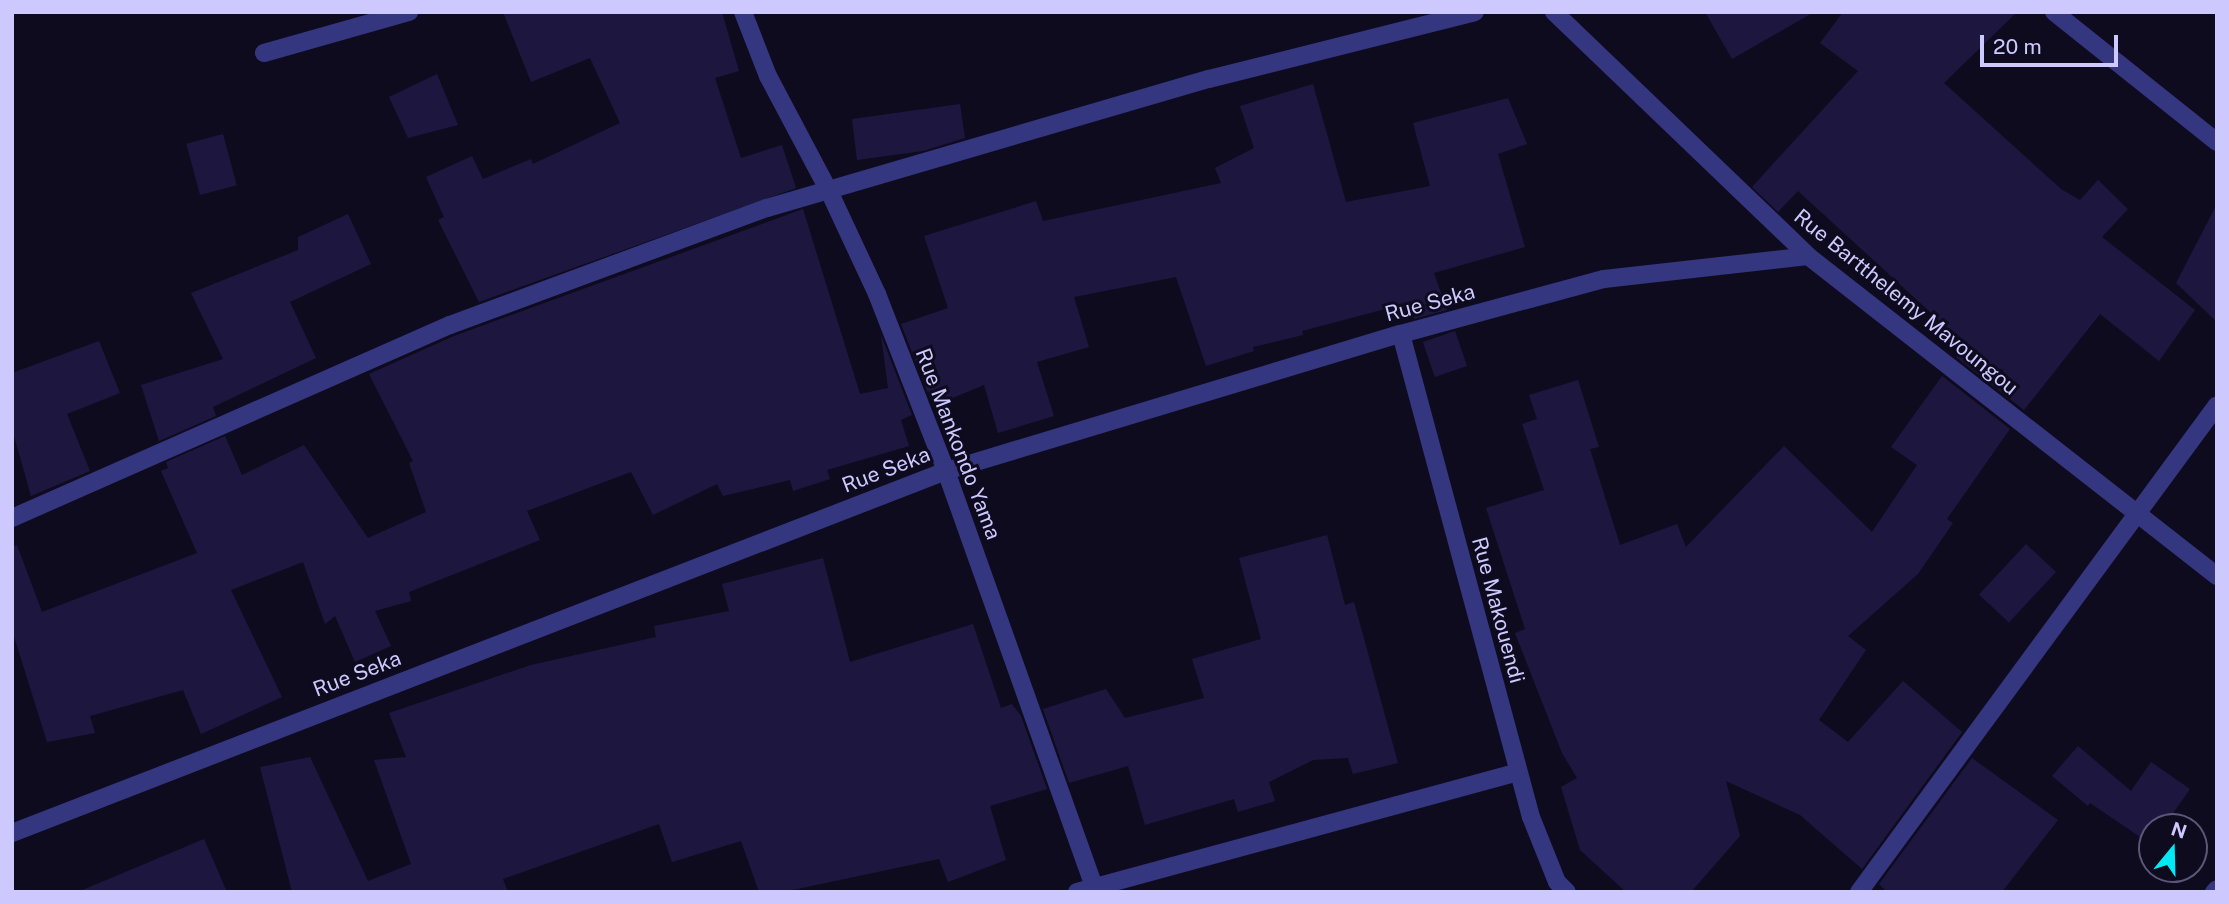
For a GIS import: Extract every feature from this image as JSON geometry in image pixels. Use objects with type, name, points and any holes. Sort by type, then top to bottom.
[{"type":"street","points":[[264,53],[410,12]]},
{"type":"street","name":"Rue Mankondo Yama","points":[[743,12],[768,76],[830,191],[877,294],[946,471],[1098,889]]},
{"type":"street","points":[[12,518],[450,325],[669,243],[830,191],[1209,79],[1475,12]]},
{"type":"street","name":"Rue Bartthelemy Mavoungou","points":[[1554,12],[1808,256],[2217,576]]},
{"type":"street","points":[[2054,12],[2217,142]]},
{"type":"street","name":"Rue Seka","points":[[12,832],[946,471],[1401,334],[1604,279],[1808,256]]},
{"type":"street","name":"Rue Makouendi","points":[[1401,334],[1531,817],[1557,881],[1567,892]]},
{"type":"street","points":[[1859,892],[2217,405]]},
{"type":"street","points":[[1077,892],[1098,889],[1518,772]]},
{"type":"building","points":[[503,12],[722,12],[739,71],[715,78],[741,158],[782,145],[796,188],[479,302],[438,220],[444,217],[426,177],[472,156],[483,179],[531,159],[533,164],[620,123],[590,58],[531,82]]},
{"type":"building","points":[[1705,12],[1814,12],[1732,59]]},
{"type":"building","points":[[1843,12],[2017,12],[1944,83],[2061,189],[2080,200],[2098,180],[2128,209],[2102,237],[2195,310],[2159,361],[2100,314],[2024,410],[1956,357],[1965,344],[1798,191],[1778,212],[1752,187],[1858,71],[1820,43]]},
{"type":"building","points":[[437,74],[458,125],[408,138],[389,97]]},
{"type":"building","points":[[1313,84],[1346,202],[1430,186],[1413,123],[1508,98],[1527,144],[1498,154],[1525,247],[1434,273],[1447,310],[1414,319],[1408,303],[1302,331],[1303,335],[1253,347],[1254,351],[1206,366],[1176,277],[1074,297],[1089,347],[1037,362],[1054,416],[998,433],[984,385],[933,406],[901,324],[948,308],[924,236],[1036,201],[1043,221],[1221,183],[1215,168],[1254,148],[1240,106]]},
{"type":"building","points":[[960,104],[965,138],[923,151],[857,160],[852,119]]},
{"type":"building","points":[[223,134],[237,185],[200,195],[186,144]]},
{"type":"building","points":[[2217,204],[2217,322],[2176,283]]},
{"type":"building","points":[[803,209],[860,394],[888,388],[881,335],[912,415],[901,420],[909,446],[827,470],[830,479],[793,491],[790,480],[723,496],[717,484],[653,515],[631,472],[527,511],[540,540],[409,592],[411,601],[375,611],[391,646],[355,662],[335,616],[325,624],[303,562],[231,590],[282,697],[201,734],[183,690],[90,716],[95,733],[47,742],[12,630],[12,547],[17,545],[42,612],[197,553],[161,471],[168,468],[166,462],[225,436],[242,475],[304,445],[368,538],[426,512],[409,463],[413,461],[369,374],[454,336]]},
{"type":"building","points":[[348,214],[371,264],[290,302],[316,358],[213,407],[216,416],[159,441],[141,385],[223,359],[191,293],[298,250],[298,237]]},
{"type":"building","points":[[1455,331],[1467,366],[1435,377],[1423,342]]},
{"type":"building","points":[[99,341],[120,393],[67,414],[90,471],[31,496],[12,429],[12,373]]},
{"type":"building","points":[[1942,376],[2010,429],[1947,519],[1953,523],[1918,574],[1848,636],[1866,650],[1819,720],[1848,742],[1903,681],[1962,732],[1862,869],[1800,815],[1726,781],[1740,836],[1691,892],[1626,892],[1580,850],[1561,787],[1577,778],[1562,753],[1515,633],[1525,629],[1486,508],[1544,490],[1522,424],[1537,419],[1529,395],[1578,380],[1599,447],[1590,449],[1620,545],[1677,524],[1686,547],[1784,446],[1872,532],[1917,465],[1891,447]]},
{"type":"building","points":[[1327,535],[1345,605],[1354,602],[1398,763],[1353,774],[1348,758],[1313,760],[1269,782],[1275,801],[1238,812],[1234,799],[1145,825],[1128,766],[1069,783],[1043,709],[1106,689],[1125,718],[1204,698],[1192,659],[1261,639],[1239,558]]},
{"type":"building","points":[[2026,544],[2056,572],[2009,622],[1979,594]]},
{"type":"building","points":[[823,558],[850,662],[973,624],[1001,708],[1012,704],[1021,716],[1047,789],[990,806],[1006,860],[948,882],[939,859],[783,892],[759,892],[741,841],[672,862],[659,824],[503,879],[508,892],[292,892],[260,767],[310,757],[368,881],[411,864],[374,760],[406,757],[389,713],[531,665],[656,637],[654,626],[729,611],[722,584]]},
{"type":"building","points":[[2078,746],[2131,791],[2151,762],[2190,789],[2173,813],[2138,813],[2138,836],[2090,803],[2088,806],[2052,776]]},
{"type":"building","points":[[1972,758],[2058,820],[2002,892],[1887,892],[1879,884]]},
{"type":"building","points":[[204,839],[227,892],[80,892],[80,891]]}]
